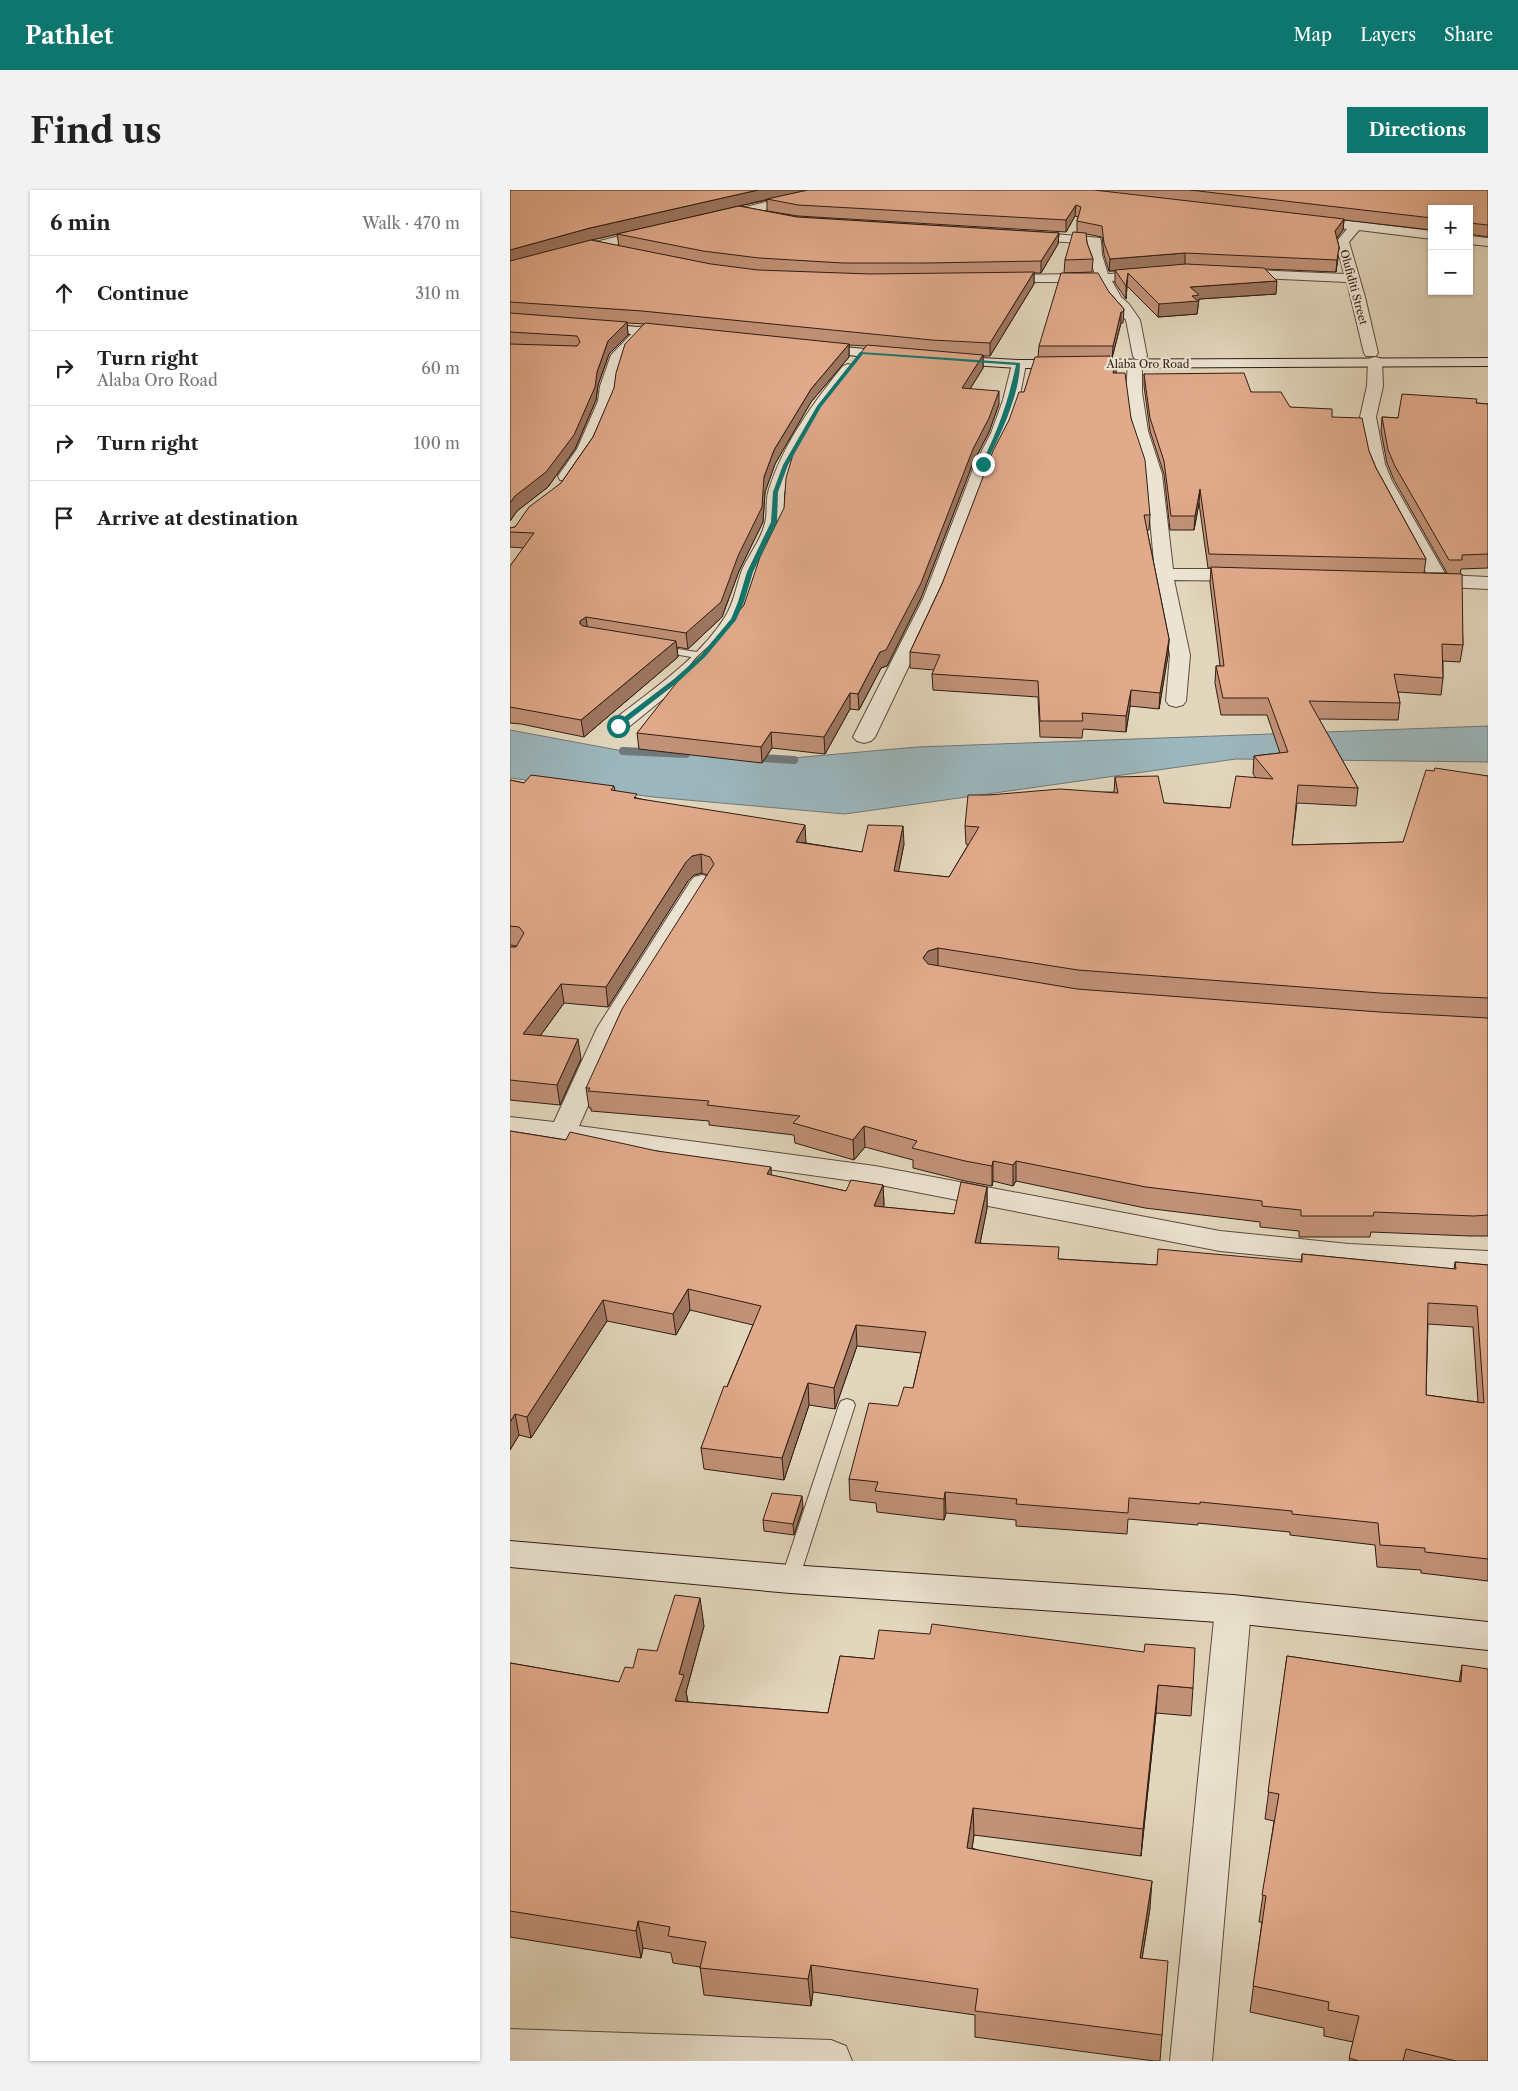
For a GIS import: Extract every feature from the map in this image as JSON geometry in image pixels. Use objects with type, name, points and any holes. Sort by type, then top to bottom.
[{"type":"street","points":[[704,220],[832,190]]},
{"type":"street","points":[[743,212],[779,218]]},
{"type":"street","points":[[1298,219],[1428,235]]},
{"type":"street","name":"Olufiditi Street","points":[[1356,226],[1342,242],[1373,357],[1375,386],[1368,417],[1377,464],[1384,481],[1439,580]]},
{"type":"street","points":[[510,268],[666,229]]},
{"type":"street","points":[[1006,234],[1096,241],[1095,255],[1103,278],[1115,299],[1133,320],[1138,360],[1134,392],[1140,431],[1154,474],[1164,574],[1180,656],[1176,702]]},
{"type":"street","points":[[1473,240],[1488,242]]},
{"type":"street","points":[[592,246],[620,252]]},
{"type":"street","points":[[981,280],[1103,278],[1166,273]]},
{"type":"street","points":[[1222,273],[1351,278]]},
{"type":"street","points":[[555,492],[585,450],[606,401],[608,386],[618,355],[643,330],[689,332],[577,322],[643,330]]},
{"type":"street","points":[[800,343],[914,353],[862,353],[800,343]]},
{"type":"street","points":[[618,726],[703,656],[733,620],[741,602],[750,572],[774,522],[776,492],[785,465],[819,406],[862,353]]},
{"type":"street","name":"Alaba Oro Road","points":[[1138,360],[1020,355],[933,355],[1019,364],[1138,360],[1488,355]]},
{"type":"street","name":"Alaba Oro Road","points":[[1373,357],[1488,362]]},
{"type":"street","points":[[864,737],[940,580],[983,464],[999,433],[1019,364]]},
{"type":"street","points":[[1164,574],[1262,575]]},
{"type":"street","points":[[1409,580],[1488,583]]},
{"type":"street","points":[[564,1132],[610,1028],[702,882]]},
{"type":"street","points":[[510,1125],[875,1175],[1220,1241],[1349,1254],[1488,1261]]},
{"type":"street","points":[[510,1554],[790,1578],[1233,1609],[1488,1636]]},
{"type":"street","points":[[1191,2061],[1233,1609]]},
{"type":"street","points":[[510,2050],[831,2061]]},
{"type":"lane","points":[[645,647],[703,656]]},
{"type":"lane","points":[[790,1578],[847,1405]]},
{"type":"water","points":[[1488,726],[1488,762],[1236,759],[845,814],[653,797],[510,778],[510,730],[623,751],[781,759],[917,747]]},
{"type":"building","points":[[510,190],[758,190],[590,228],[510,250]]},
{"type":"building","points":[[808,190],[1094,190],[1344,219],[1335,231],[1339,247],[1337,260],[1185,253],[1110,259],[1104,243],[1102,226],[1077,221],[1081,207],[1076,205],[1066,220],[798,205],[767,199]]},
{"type":"building","points":[[1190,190],[1488,190],[1488,225],[1473,223],[1473,205],[1428,205],[1428,218]]},
{"type":"building","points":[[739,206],[797,217],[1059,233],[1041,261],[927,263],[843,263],[759,258],[703,251],[617,234]]},
{"type":"building","points":[[1073,232],[1086,233],[1087,243],[1093,259],[1065,260]]},
{"type":"building","points":[[591,240],[711,264],[758,270],[870,274],[1034,272],[990,343],[932,340],[642,311],[510,302],[510,261]]},
{"type":"building","points":[[1186,264],[1264,268],[1277,281],[1190,287],[1199,295],[1192,296],[1198,301],[1159,304],[1128,273],[1126,286],[1115,270]]},
{"type":"building","points":[[1061,273],[1098,273],[1109,292],[1124,309],[1121,312],[1113,346],[1039,346]]},
{"type":"building","points":[[510,313],[627,322],[608,341],[597,372],[595,387],[574,435],[546,472],[515,496],[510,503],[510,344],[577,346],[580,342],[577,336],[510,332]]},
{"type":"building","points":[[645,323],[849,344],[811,389],[774,450],[764,477],[762,507],[738,556],[721,602],[686,633],[586,617],[580,621],[580,624],[583,626],[676,641],[581,720],[510,707],[510,566],[534,533],[510,532],[510,528],[515,527],[529,507],[561,483],[593,437],[614,388],[616,373],[625,344]]},
{"type":"building","points":[[867,345],[983,355],[962,388],[999,391],[989,418],[973,449],[921,583],[886,650],[880,652],[858,694],[850,693],[824,737],[771,732],[761,747],[637,733],[696,658],[710,645],[744,605],[760,557],[784,508],[786,478],[794,451],[827,395]]},
{"type":"building","points":[[1110,356],[1109,360],[1116,360],[1113,373],[1125,373],[1131,418],[1145,460],[1150,515],[1144,515],[1169,639],[1160,693],[1131,690],[1126,716],[1082,713],[1083,721],[1040,721],[1038,681],[932,674],[940,655],[910,652],[942,584],[993,451],[1009,420],[1019,392],[1024,392],[1035,357]]},
{"type":"building","points":[[1244,373],[1251,392],[1281,392],[1290,407],[1332,409],[1332,417],[1362,418],[1369,451],[1376,468],[1426,559],[1209,554],[1200,489],[1195,516],[1171,516],[1164,461],[1150,418],[1144,374]]},
{"type":"building","points":[[1402,394],[1477,399],[1476,403],[1488,404],[1488,554],[1462,555],[1462,560],[1449,560],[1395,466],[1388,450],[1382,417],[1398,418]]},
{"type":"building","points":[[1211,567],[1462,574],[1463,645],[1442,644],[1443,678],[1394,674],[1400,703],[1309,701],[1358,788],[1298,785],[1292,845],[1403,842],[1426,770],[1434,771],[1435,768],[1488,776],[1488,998],[1380,993],[1078,970],[938,948],[928,951],[923,958],[928,964],[1077,989],[1379,1012],[1488,1018],[1488,1215],[1374,1212],[1373,1216],[1301,1216],[1301,1210],[1262,1206],[1262,1201],[1146,1187],[1016,1161],[1013,1165],[993,1161],[992,1166],[965,1161],[912,1148],[917,1141],[864,1126],[853,1140],[793,1123],[800,1116],[707,1105],[709,1101],[588,1091],[590,1088],[586,1088],[622,1009],[714,864],[710,857],[701,854],[692,856],[686,862],[606,987],[561,984],[523,1034],[578,1039],[557,1085],[510,1080],[510,947],[516,947],[524,933],[519,927],[510,926],[510,780],[524,783],[531,775],[614,786],[611,790],[637,794],[634,798],[805,825],[796,842],[862,852],[868,825],[903,826],[894,871],[949,877],[979,827],[965,826],[968,795],[1060,789],[1118,793],[1115,777],[1158,776],[1164,803],[1230,808],[1236,776],[1273,779],[1254,756],[1288,752],[1268,698],[1223,698],[1216,666],[1224,666]]},
{"type":"building","points":[[510,1131],[566,1140],[570,1132],[657,1151],[771,1167],[767,1174],[846,1191],[851,1180],[883,1185],[874,1206],[954,1214],[961,1182],[987,1187],[975,1243],[1059,1247],[1058,1259],[1157,1265],[1158,1249],[1302,1262],[1302,1254],[1456,1269],[1455,1262],[1488,1265],[1488,1559],[1425,1552],[1425,1548],[1380,1545],[1378,1523],[1292,1514],[1292,1511],[1200,1502],[1200,1504],[1129,1498],[1128,1513],[1016,1504],[1017,1499],[945,1492],[944,1499],[875,1491],[878,1482],[849,1479],[869,1403],[898,1406],[904,1387],[913,1388],[926,1332],[856,1325],[834,1388],[808,1383],[782,1458],[701,1448],[724,1386],[727,1387],[761,1306],[688,1289],[673,1314],[603,1300],[527,1417],[515,1414],[510,1422]],"holes":[[[1428,1303],[1477,1306],[1484,1403],[1426,1395]]]},
{"type":"building","points":[[772,1493],[802,1496],[793,1524],[763,1520]]},
{"type":"building","points":[[675,1595],[700,1598],[679,1674],[684,1675],[675,1701],[828,1713],[840,1656],[874,1659],[879,1630],[930,1634],[932,1624],[1144,1652],[1145,1644],[1195,1648],[1193,1688],[1158,1685],[1143,1829],[973,1808],[967,1848],[1152,1881],[1140,1958],[1168,1961],[1162,2035],[975,2011],[978,1989],[811,1965],[808,1979],[700,1968],[706,1942],[668,1936],[670,1927],[638,1921],[636,1931],[510,1911],[510,1663],[619,1682],[625,1667],[633,1668],[638,1649],[657,1651]]},
{"type":"building","points":[[1287,1656],[1461,1682],[1462,1665],[1488,1669],[1488,2061],[1456,2061],[1406,2049],[1403,2061],[1359,2061],[1349,2058],[1359,2016],[1328,2010],[1329,2002],[1253,1986],[1266,1896],[1262,1895],[1279,1794],[1268,1792]]},
{"type":"waterway","points":[[623,751],[686,754]]},
{"type":"waterway","points":[[761,758],[794,760]]},
{"type":"route","points":[[618,726],[703,656],[733,620],[741,602],[750,572],[774,522],[776,492],[785,465],[819,406],[862,353],[1019,364],[999,433],[983,464]]}]
